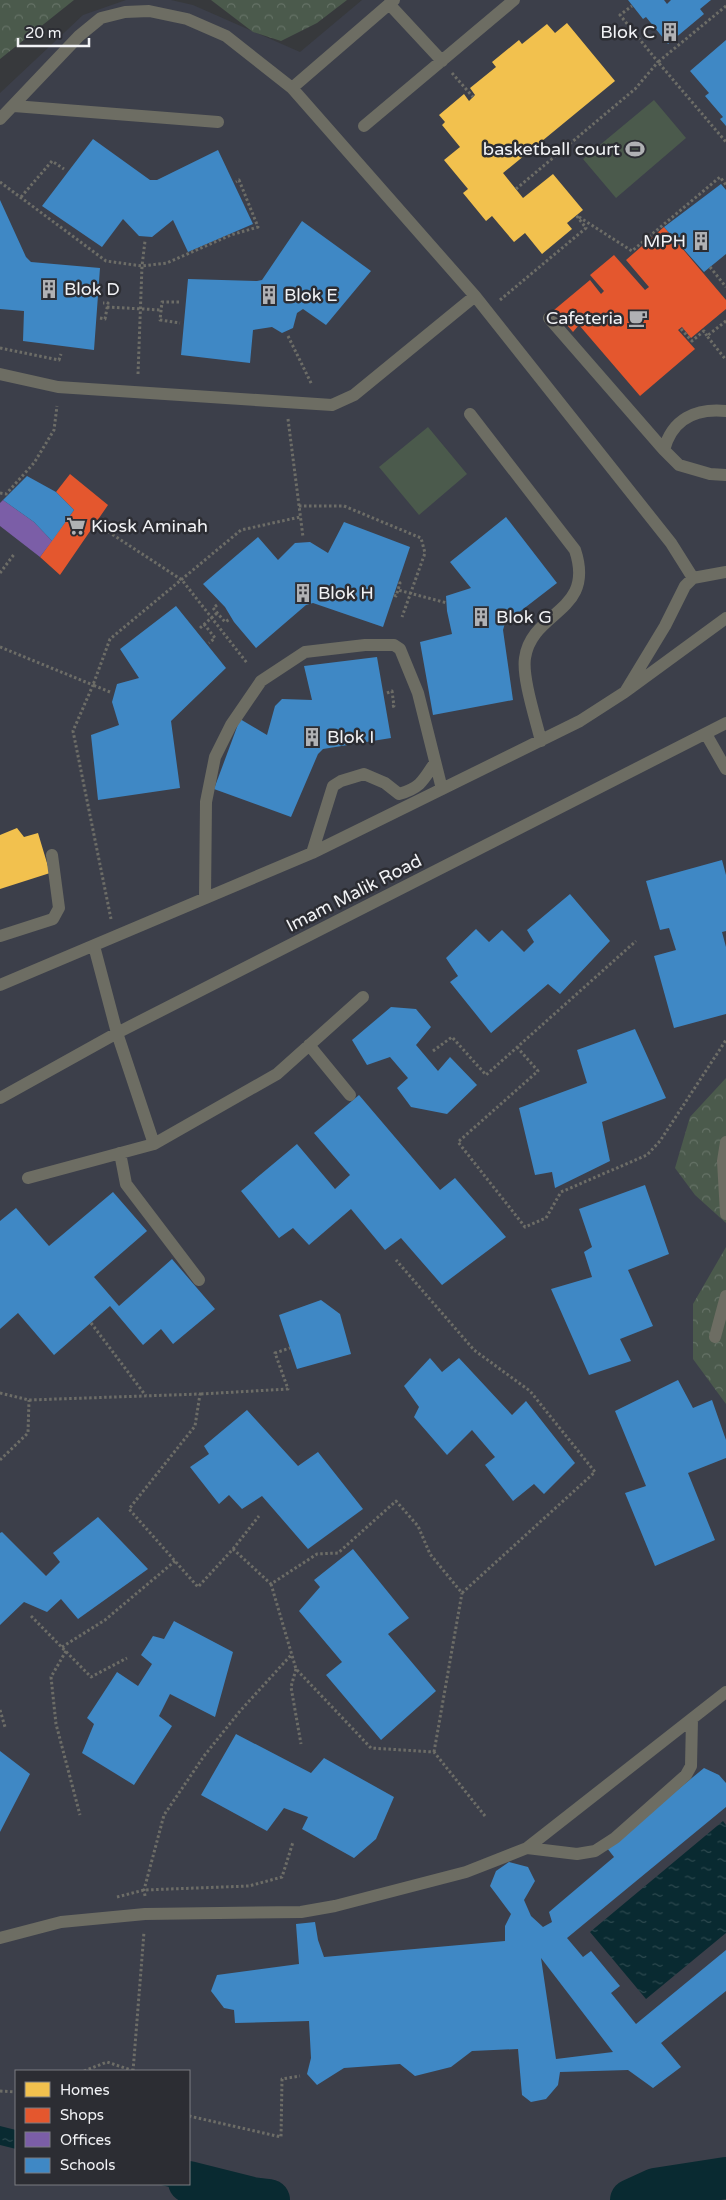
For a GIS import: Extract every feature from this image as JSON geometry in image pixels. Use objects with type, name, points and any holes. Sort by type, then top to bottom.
[{"type":"lane","points":[[364,126],[514,0]]},
{"type":"lane","points":[[292,88],[391,2],[442,60]]},
{"type":"lane","points":[[0,119],[79,36],[101,18],[125,12],[148,11],[187,19],[226,36],[292,88],[475,296],[671,543],[693,578]]},
{"type":"lane","points":[[14,106],[218,122]]},
{"type":"lane","points":[[0,374],[58,387],[332,405],[354,395],[475,296]]},
{"type":"lane","points":[[549,318],[679,465],[710,474],[726,475]]},
{"type":"lane","points":[[664,450],[667,439],[676,426],[691,415],[709,409],[726,411]]},
{"type":"lane","points":[[470,414],[575,550],[580,567],[578,587],[570,601],[533,636],[525,658],[526,677],[541,741]]},
{"type":"lane","points":[[625,692],[665,626],[685,586],[693,578],[726,572]]},
{"type":"lane","points":[[0,985],[312,853],[580,722],[625,692],[726,618]]},
{"type":"lane","points":[[205,898],[206,802],[215,757],[231,724],[262,681],[305,652],[365,645],[394,645],[400,649],[418,693],[434,764],[442,788]]},
{"type":"lane","name":"Imam Malik Road","points":[[0,1098],[117,1033],[726,723]]},
{"type":"lane","points":[[706,734],[726,769]]},
{"type":"lane","points":[[312,853],[333,786],[341,781],[364,774],[384,783],[399,794],[412,790],[422,783],[434,764]]},
{"type":"lane","points":[[0,936],[53,919],[59,908],[52,855]]},
{"type":"lane","points":[[94,946],[117,1033],[154,1144]]},
{"type":"lane","points":[[28,1178],[154,1144],[277,1074],[363,997]]},
{"type":"lane","points":[[309,1046],[350,1095]]},
{"type":"lane","points":[[726,1142],[723,1161],[726,1214]]},
{"type":"lane","points":[[120,1153],[126,1184],[199,1280]]},
{"type":"lane","points":[[715,1337],[726,1296]]},
{"type":"lane","points":[[0,1938],[61,1922],[145,1914],[301,1912],[335,1906],[466,1872],[527,1848],[726,1692]]},
{"type":"lane","points":[[527,1848],[577,1854],[595,1851],[615,1838],[686,1775],[691,1766],[692,1719]]},
{"type":"path","points":[[632,6],[620,16],[726,142]]},
{"type":"path","points":[[516,189],[635,89],[658,62],[726,6]]},
{"type":"path","points":[[442,60],[473,97]]},
{"type":"path","points":[[21,197],[52,161],[64,169]]},
{"type":"path","points":[[496,303],[586,228],[576,215],[632,251],[720,177],[726,185]]},
{"type":"path","points":[[0,182],[39,213],[106,260],[142,266],[167,263],[231,235],[258,227],[239,180],[236,182]]},
{"type":"path","points":[[137,392],[142,266],[145,241]]},
{"type":"path","points":[[710,267],[726,287]]},
{"type":"path","points":[[100,318],[105,319],[108,303],[103,302]]},
{"type":"path","points":[[179,302],[162,302],[160,320],[180,322]]},
{"type":"path","points":[[107,307],[162,310]]},
{"type":"path","points":[[707,336],[726,320]]},
{"type":"path","points":[[681,329],[692,341],[704,331],[726,360]]},
{"type":"path","points":[[288,336],[321,404]]},
{"type":"path","points":[[0,348],[59,360],[61,354]]},
{"type":"path","points":[[287,411],[303,537]]},
{"type":"path","points":[[299,506],[344,506],[421,538],[425,553],[402,617]]},
{"type":"path","points":[[114,938],[73,731],[110,639],[241,530],[300,517]]},
{"type":"path","points":[[104,529],[182,580],[247,663]]},
{"type":"path","points":[[0,573],[15,553]]},
{"type":"path","points":[[394,596],[396,596],[399,582]]},
{"type":"path","points":[[398,590],[446,603]]},
{"type":"path","points":[[217,605],[213,608],[225,622],[230,619]]},
{"type":"path","points":[[200,628],[217,613]]},
{"type":"path","points":[[204,624],[215,638],[209,643]]},
{"type":"path","points":[[0,646],[110,692]]},
{"type":"path","points":[[388,693],[392,692],[394,706],[390,707]]},
{"type":"path","points":[[433,1051],[452,1037],[486,1075],[636,941]]},
{"type":"path","points":[[517,1047],[538,1070],[458,1142],[525,1227],[546,1218],[561,1192],[647,1155],[660,1141],[726,1040]]},
{"type":"path","points":[[396,1260],[474,1350],[530,1391],[594,1472],[462,1593],[434,1752]]},
{"type":"path","points":[[91,1323],[147,1397]]},
{"type":"path","points":[[0,1393],[30,1400],[147,1397],[288,1390],[275,1353],[290,1348]]},
{"type":"path","points":[[200,1394],[195,1426],[129,1509],[198,1587],[233,1549],[259,1516]]},
{"type":"path","points":[[0,1460],[28,1433],[30,1400]]},
{"type":"path","points":[[272,1584],[317,1554],[338,1553],[396,1501],[418,1526],[430,1554],[462,1593]]},
{"type":"path","points":[[233,1549],[272,1584],[296,1668],[371,1748],[434,1752],[485,1816]]},
{"type":"path","points":[[62,1647],[105,1620],[175,1561]]},
{"type":"path","points":[[32,1616],[91,1677],[127,1658]]},
{"type":"path","points":[[66,1651],[51,1676],[56,1724],[80,1814]]},
{"type":"path","points":[[134,2070],[145,1914],[144,1890],[164,1815],[204,1756],[240,1711],[292,1654]]},
{"type":"path","points":[[296,1668],[290,1687],[301,1744]]},
{"type":"path","points":[[0,1710],[5,1727]]},
{"type":"path","points":[[115,1897],[144,1890],[249,1886],[282,1877],[294,1842]]},
{"type":"path","points":[[87,2070],[107,2062],[131,2070]]},
{"type":"path","points":[[190,2116],[281,2137],[282,2078],[300,2076]]},
{"type":"path","points":[[0,2091],[15,2092]]},
{"type":"shaded area","points":[[126,0],[171,0],[193,5],[300,52],[362,0],[726,0],[726,2200],[0,2200],[0,93],[83,15]]},
{"type":"green space","points":[[0,0],[74,0],[0,59]]},
{"type":"green space","points":[[211,0],[347,0],[317,23],[281,41],[253,32]]},
{"type":"green space","name":"basketball court","points":[[654,100],[686,138],[616,198],[583,159]]},
{"type":"green space","points":[[428,427],[467,474],[419,515],[379,467]]},
{"type":"green space","points":[[726,1078],[726,1223],[695,1195],[675,1168],[690,1117]]},
{"type":"green space","points":[[726,1247],[726,1404],[693,1359],[693,1304]]},
{"type":"water","points":[[723,1821],[726,1825],[726,1933],[646,1999],[590,1932]]},
{"type":"water","points":[[0,2126],[15,2130],[15,2149],[0,2145]]},
{"type":"water","points":[[190,2180],[251,2189],[252,2200],[222,2200],[161,2185],[190,2185]]},
{"type":"building: Homes","points":[[567,23],[615,81],[503,173],[523,198],[553,174],[583,210],[567,223],[572,229],[542,254],[525,233],[514,242],[492,216],[486,221],[463,193],[468,189],[444,160],[460,147],[442,125],[445,122],[439,115],[464,94],[469,101],[475,95],[470,88],[496,67],[492,62],[519,40],[522,44],[547,24],[555,33]]},
{"type":"building: Homes","points":[[17,828],[24,837],[38,833],[50,873],[0,889],[0,835]]},
{"type":"building: Shops","name":"Cafeteria","points":[[664,227],[726,300],[726,309],[691,338],[682,327],[678,330],[695,349],[640,396],[579,325],[573,332],[554,310],[590,280],[601,294],[604,291],[590,275],[614,255],[645,290],[649,287],[626,260]]},
{"type":"building: Shops","points":[[70,474],[108,505],[60,575],[40,557],[74,510],[56,492]]},
{"type":"building: Offices","points":[[3,500],[34,522],[52,541],[40,557],[0,526],[0,503]]},
{"type":"building: Schools","name":"Blok C","points":[[628,0],[664,0],[667,4],[671,0],[711,0],[700,9],[704,14],[668,44],[646,17],[643,19]]},
{"type":"building: Schools","points":[[726,40],[726,126],[720,119],[723,117],[705,96],[709,93],[690,71]]},
{"type":"building: Schools","points":[[93,139],[150,180],[157,180],[218,150],[253,224],[188,252],[173,220],[152,237],[139,236],[123,219],[102,247],[42,206]]},
{"type":"building: Schools","name":"MPH","points":[[721,184],[726,190],[726,254],[704,272],[664,227]]},
{"type":"building: Schools","name":"Blok D","points":[[0,200],[26,257],[31,262],[100,268],[94,350],[23,341],[24,311],[0,309]]},
{"type":"building: Schools","name":"Blok E","points":[[302,221],[371,271],[326,325],[303,309],[297,313],[293,328],[282,333],[272,327],[253,330],[250,363],[181,355],[188,279],[262,280]]},
{"type":"building: Schools","points":[[27,476],[56,492],[74,510],[52,541],[34,522],[3,500]]},
{"type":"building: Schools","name":"Blok G","points":[[506,517],[557,583],[505,623],[503,630],[513,700],[433,715],[420,642],[452,634],[446,596],[471,588],[450,562]]},
{"type":"building: Schools","name":"Blok H","points":[[344,522],[410,547],[383,627],[313,603],[306,605],[256,648],[234,622],[225,607],[203,584],[258,537],[278,560],[295,543],[310,542],[328,553]]},
{"type":"building: Schools","points":[[176,606],[226,668],[171,721],[180,788],[98,800],[91,735],[119,725],[112,702],[117,684],[139,678],[120,649]]},
{"type":"building: Schools","name":"Blok I","points":[[377,657],[391,738],[323,749],[318,754],[291,817],[214,789],[240,719],[267,735],[275,706],[282,699],[312,700],[304,666]]},
{"type":"building: Schools","points":[[722,860],[726,875],[726,931],[722,932],[726,947],[726,1014],[674,1028],[654,956],[676,950],[669,928],[660,930],[646,881]]},
{"type":"building: Schools","points":[[570,894],[610,941],[560,994],[548,984],[491,1033],[450,982],[458,976],[446,958],[476,929],[489,942],[502,930],[524,952],[534,942],[527,930]]},
{"type":"building: Schools","points":[[391,1007],[416,1009],[431,1027],[416,1045],[438,1071],[450,1057],[477,1085],[447,1114],[411,1107],[397,1088],[408,1078],[390,1057],[367,1065],[352,1040]]},
{"type":"building: Schools","points":[[635,1029],[666,1098],[602,1122],[610,1161],[555,1188],[552,1172],[535,1175],[519,1108],[587,1083],[577,1050]]},
{"type":"building: Schools","points":[[359,1095],[440,1190],[455,1178],[506,1237],[442,1285],[401,1238],[385,1250],[351,1209],[309,1245],[293,1228],[279,1238],[241,1191],[297,1144],[335,1189],[350,1175],[314,1133]]},
{"type":"building: Schools","points":[[645,1185],[669,1254],[628,1270],[653,1326],[620,1339],[631,1361],[589,1375],[551,1289],[592,1277],[584,1252],[592,1247],[579,1209]]},
{"type":"building: Schools","points":[[113,1192],[147,1231],[94,1277],[119,1306],[172,1259],[215,1309],[173,1344],[161,1329],[143,1345],[110,1306],[54,1355],[18,1313],[0,1329],[0,1221],[16,1208],[49,1246]]},
{"type":"building: Schools","points":[[321,1300],[340,1314],[351,1354],[297,1369],[279,1315]]},
{"type":"building: Schools","points":[[430,1358],[442,1372],[459,1358],[512,1415],[526,1401],[575,1463],[544,1494],[534,1484],[513,1501],[485,1465],[495,1457],[472,1430],[447,1455],[414,1417],[419,1407],[404,1386]]},
{"type":"building: Schools","points":[[678,1380],[693,1408],[712,1400],[726,1440],[726,1458],[688,1473],[715,1540],[655,1566],[625,1493],[646,1486],[615,1411]]},
{"type":"building: Schools","points":[[247,1410],[298,1466],[318,1452],[363,1509],[308,1549],[262,1496],[242,1509],[229,1495],[219,1504],[190,1467],[209,1454],[204,1446]]},
{"type":"building: Schools","points":[[98,1517],[148,1569],[78,1619],[61,1599],[47,1612],[24,1602],[0,1625],[0,1533],[2,1532],[46,1576],[60,1562],[53,1553]]},
{"type":"building: Schools","points":[[353,1549],[409,1618],[388,1634],[436,1691],[381,1740],[326,1675],[342,1662],[299,1611],[320,1587],[314,1580]]},
{"type":"building: Schools","points":[[174,1621],[233,1652],[215,1717],[170,1694],[159,1716],[172,1726],[134,1785],[82,1753],[94,1724],[87,1718],[117,1672],[138,1686],[152,1664],[141,1655],[153,1636],[164,1639]]},
{"type":"building: Schools","points":[[236,1734],[311,1773],[324,1758],[394,1797],[376,1839],[354,1858],[302,1829],[308,1817],[284,1808],[267,1831],[201,1795]]},
{"type":"building: Schools","points":[[0,1751],[30,1774],[0,1832]]},
{"type":"building: Schools","points":[[704,1768],[719,1775],[726,1783],[726,1807],[567,1938],[583,1957],[591,1951],[620,1986],[611,1993],[636,2024],[726,1950],[726,1991],[661,2043],[681,2067],[653,2088],[628,2070],[560,2072],[558,2085],[546,2099],[531,2102],[522,2095],[518,2049],[472,2051],[451,2067],[415,2076],[400,2064],[344,2068],[317,2085],[307,2074],[311,2058],[309,2021],[235,2023],[234,2010],[224,2008],[211,1991],[217,1975],[299,1964],[296,1924],[315,1922],[318,1940],[324,1957],[505,1941],[505,1926],[511,1914],[490,1886],[496,1871],[509,1862],[528,1867],[535,1881],[524,1900],[531,1916],[543,1927],[552,1922],[549,1912],[614,1857],[607,1848]],"holes":[[[541,1958],[613,2052],[556,2059]]]},
{"type":"waterway","points":[[631,2200],[655,2189],[726,2178]]},
{"type":"waterway","points":[[190,2182],[252,2198],[269,2200]]},
{"type":"place","name":"Blok C","points":[[670,32]]},
{"type":"place","name":"basketball court","points":[[635,149]]},
{"type":"place","name":"MPH","points":[[701,241]]},
{"type":"place","name":"Blok D","points":[[49,289]]},
{"type":"place","name":"Blok E","points":[[269,295]]},
{"type":"place","name":"Cafeteria","points":[[638,318]]},
{"type":"place","name":"Kiosk Aminah","points":[[76,526]]},
{"type":"place","name":"Blok H","points":[[303,593]]},
{"type":"place","name":"Blok G","points":[[481,617]]},
{"type":"place","name":"Blok I","points":[[312,737]]}]
